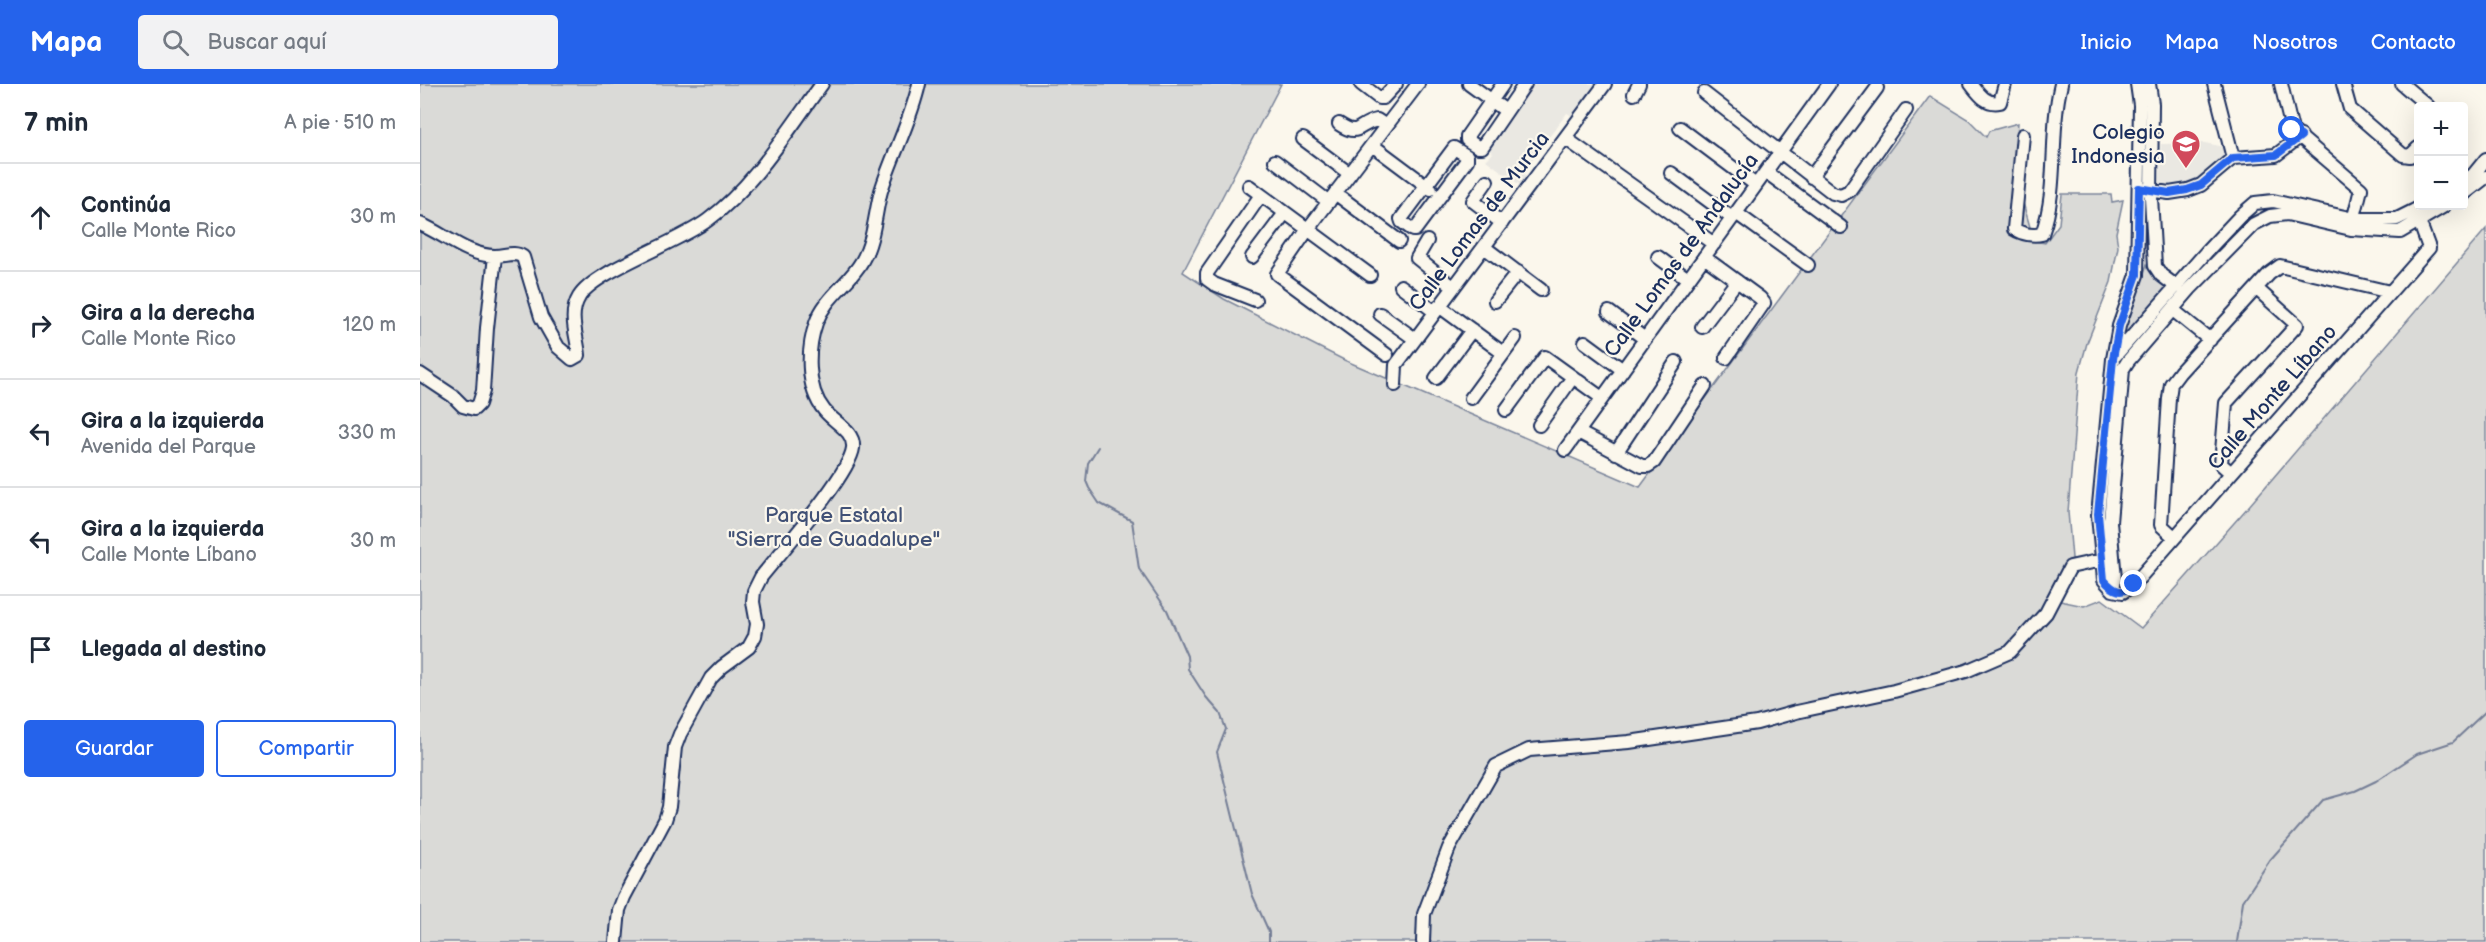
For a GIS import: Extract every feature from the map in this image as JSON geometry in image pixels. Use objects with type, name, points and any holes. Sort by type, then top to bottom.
[{"type":"street","points":[[420,224],[461,246],[495,256],[510,254],[523,257],[541,317],[558,347],[572,359],[576,358],[579,355],[573,321],[574,306],[579,296],[597,280],[690,232],[719,212],[756,172],[822,84]]},
{"type":"street","points":[[616,942],[619,910],[624,897],[665,820],[669,807],[675,747],[688,718],[711,678],[749,647],[755,636],[757,624],[753,602],[754,591],[761,577],[837,480],[853,451],[853,441],[849,434],[824,411],[817,397],[811,380],[812,340],[816,323],[824,306],[862,262],[882,190],[916,100],[919,84]]},
{"type":"street","points":[[1361,84],[1379,98],[1383,98],[1396,84]]},
{"type":"street","points":[[1387,355],[1285,283],[1277,274],[1418,84]]},
{"type":"street","points":[[1469,84],[1506,111]]},
{"type":"street","points":[[1503,84],[1467,136],[1467,140],[1478,147],[1482,147],[1525,84]]},
{"type":"street","name":"Calle Lomas de Murcia","points":[[1395,385],[1396,365],[1605,84]]},
{"type":"street","name":"Calle Lomas de Andalucía","points":[[1565,450],[1828,84]]},
{"type":"street","points":[[1971,84],[1984,99],[1993,104],[2000,102],[2005,84]]},
{"type":"street","points":[[2023,135],[2014,229],[2019,233],[2042,234],[2050,202],[2056,104],[2061,84]]},
{"type":"street","points":[[2137,84],[2145,189],[2155,266],[2161,275],[2177,287]]},
{"type":"street","points":[[2113,590],[2115,579],[2110,522],[2114,404],[2113,359],[2119,326],[2137,275],[2152,104],[2149,84]]},
{"type":"street","points":[[2214,84],[2233,158]]},
{"type":"street","points":[[2281,84],[2292,130],[2361,189],[2353,224]]},
{"type":"street","points":[[2343,84],[2349,110],[2403,155],[2410,156],[2414,152]]},
{"type":"street","points":[[2402,84],[2423,102]]},
{"type":"street","points":[[1811,177],[1877,88]]},
{"type":"street","points":[[1704,93],[1811,177],[1833,193],[1841,195],[1849,191],[1906,110]]},
{"type":"street","points":[[1339,124],[1355,132],[1377,120],[1386,126]]},
{"type":"street","points":[[1680,128],[1756,185]]},
{"type":"street","points":[[2145,189],[2169,193],[2187,190],[2201,185],[2233,158],[2276,155],[2301,136]]},
{"type":"street","points":[[1565,138],[1714,244]]},
{"type":"street","points":[[1303,139],[1350,174]]},
{"type":"street","points":[[1372,145],[1441,196]]},
{"type":"street","points":[[1452,149],[1467,156],[1467,160],[1414,231],[1401,219],[1426,185],[1452,149]]},
{"type":"street","points":[[2476,179],[2486,159]]},
{"type":"street","points":[[1275,161],[1399,241]]},
{"type":"street","points":[[1766,172],[1840,227]]},
{"type":"street","points":[[1671,173],[1808,265]]},
{"type":"street","points":[[1487,181],[1473,201],[1502,223]]},
{"type":"street","points":[[1250,186],[1370,275]]},
{"type":"street","points":[[1256,300],[1214,284],[1208,279],[1207,273],[1261,195]]},
{"type":"street","points":[[2113,359],[2117,351],[2208,250],[2255,203],[2273,201],[2353,224]]},
{"type":"street","points":[[2113,590],[2104,580],[2098,514],[2114,404],[2125,364],[2190,289],[2254,224],[2270,216],[2287,214],[2400,232],[2419,212]]},
{"type":"street","name":"Calle Monte Líbano","points":[[2113,590],[2123,592],[2129,589],[2429,248],[2419,212]]},
{"type":"street","points":[[1252,257],[1285,213]]},
{"type":"street","points":[[1427,241],[1417,258],[1453,288]]},
{"type":"street","points":[[1484,247],[1541,290]]},
{"type":"street","points":[[2208,250],[2219,259]]},
{"type":"street","points":[[420,374],[453,396],[463,406],[474,409],[479,404],[483,391],[495,256]]},
{"type":"street","points":[[1658,257],[1688,279]]},
{"type":"street","points":[[1704,258],[1760,298],[1764,306],[1726,358]]},
{"type":"street","points":[[2174,537],[2161,525],[2171,384],[2180,372],[2269,274],[2280,266],[2390,292]]},
{"type":"street","points":[[1495,301],[1518,272]]},
{"type":"street","points":[[1702,327],[1737,281]]},
{"type":"street","points":[[1401,286],[1472,330],[1503,353]]},
{"type":"street","points":[[2231,473],[2221,464],[2226,403],[2297,325],[2257,289]]},
{"type":"street","points":[[2174,310],[2210,340]]},
{"type":"street","points":[[1609,312],[1645,339]]},
{"type":"street","points":[[1380,314],[1415,339]]},
{"type":"street","points":[[1436,378],[1472,330]]},
{"type":"street","points":[[1471,398],[1515,338]]},
{"type":"street","points":[[1585,342],[1623,370]]},
{"type":"street","points":[[1506,410],[1543,358],[1547,357],[1602,398]]},
{"type":"street","points":[[1616,453],[1676,362]]},
{"type":"street","points":[[1539,425],[1573,377]]},
{"type":"street","points":[[1578,432],[1642,466],[1648,466],[1654,462],[1705,386]]},
{"type":"street","points":[[1423,942],[1424,914],[1449,848],[1497,766],[1529,750],[1629,742],[1757,723],[1966,671],[2010,652],[2046,613],[2070,567],[2102,560]]},
{"type":"shaded area","points":[[1533,84],[1596,84],[1572,116],[1567,113],[1523,172],[1529,178],[1521,186],[1486,160],[1493,153],[1488,148]]},
{"type":"shaded area","name":"Colegio Indonesia","points":[[2205,143],[2230,148],[2227,156],[2197,184],[2160,185],[2161,144]]},
{"type":"green space","name":"Parque Estatal \"Sierra de Guadalupe\"","points":[[420,84],[1281,84],[1183,272],[1224,299],[1344,360],[1640,487],[1930,96],[1969,120],[1986,137],[1989,131],[2018,123],[2014,171],[2034,241],[2045,243],[2059,224],[2062,194],[2111,194],[2112,202],[2123,200],[2116,233],[2118,247],[2111,282],[2087,343],[2079,372],[2068,512],[2072,558],[2077,568],[2060,601],[2084,606],[2102,599],[2141,628],[2249,506],[2486,229],[2486,942],[420,942]]},
{"type":"green space","points":[[2147,264],[2158,279],[2175,288],[2119,347]]},
{"type":"waterway","points":[[1098,447],[1088,463],[1086,481],[1089,488],[1099,503],[1132,521],[1139,569],[1167,610],[1187,656],[1188,669],[1206,697],[1220,713],[1226,729],[1217,752],[1252,894],[1269,932],[1269,942]]},
{"type":"waterway","points":[[2237,942],[2243,901],[2270,860],[2323,800],[2355,791],[2376,781],[2417,754],[2453,742],[2486,711]]},
{"type":"place","name":"Colegio Indonesia","points":[[2186,170]]},
{"type":"route","points":[[2134,584],[2123,592],[2118,592],[2104,580],[2098,514],[2113,359],[2119,326],[2137,275],[2139,188],[2169,193],[2201,185],[2233,158],[2276,155],[2301,136],[2292,130]]}]
